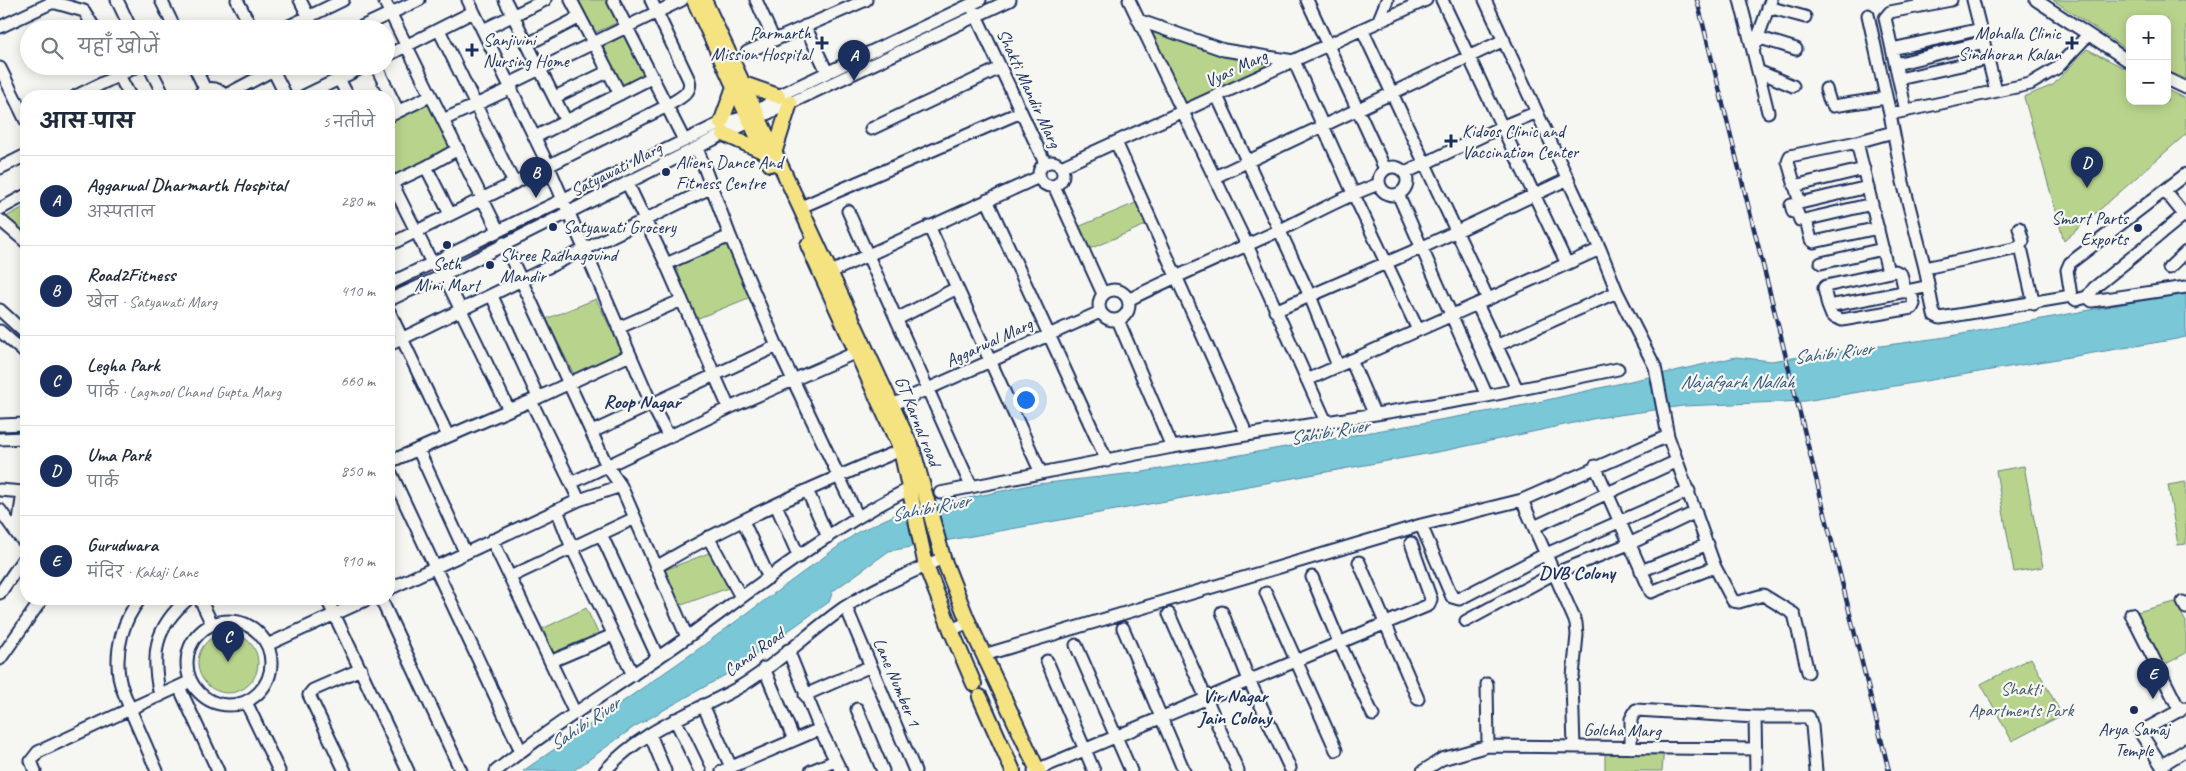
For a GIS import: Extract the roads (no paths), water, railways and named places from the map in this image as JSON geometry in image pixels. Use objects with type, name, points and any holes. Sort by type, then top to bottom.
[{"type":"main road","points":[[694,0],[739,85],[784,99],[770,151],[722,129],[739,85],[704,0]]},
{"type":"main road","name":"GT Karnal road","points":[[739,85],[770,151],[856,352],[901,450],[926,566],[974,684]]},
{"type":"main road","name":"GT Karnal road","points":[[770,151],[801,207],[933,494],[942,552],[969,622],[1037,771]]},
{"type":"main road","points":[[980,697],[1013,771]]},
{"type":"street","points":[[117,0],[127,20]]},
{"type":"street","points":[[161,0],[171,20]]},
{"type":"street","points":[[238,0],[248,20]]},
{"type":"street","points":[[300,0],[310,20]]},
{"type":"street","points":[[302,20],[343,0]]},
{"type":"street","points":[[384,0],[393,20]]},
{"type":"street","points":[[376,20],[419,0]]},
{"type":"street","points":[[468,0],[548,165],[651,403],[669,437]]},
{"type":"street","points":[[505,0],[566,121]]},
{"type":"street","points":[[483,30],[545,0]]},
{"type":"street","points":[[571,0],[620,94]]},
{"type":"street","points":[[613,0],[684,140]]},
{"type":"street","points":[[395,242],[667,106],[688,92],[690,86],[651,0]]},
{"type":"street","points":[[443,120],[477,105],[592,43],[682,0]]},
{"type":"street","points":[[756,0],[774,40]]},
{"type":"street","points":[[746,52],[866,0]]},
{"type":"street","points":[[784,99],[1010,0]]},
{"type":"street","points":[[1129,0],[1247,245],[1326,422]]},
{"type":"street","points":[[1307,0],[1385,169]]},
{"type":"street","points":[[1378,22],[1387,0]]},
{"type":"street","name":"Vyas Marg","points":[[1061,168],[1426,0]]},
{"type":"street","points":[[1442,0],[1567,264]]},
{"type":"street","points":[[1485,0],[1600,249],[1617,292],[1655,367],[1668,436],[1689,490],[1715,567],[1733,601],[1739,602],[1765,595],[1794,614],[1808,672]]},
{"type":"street","points":[[1740,0],[1768,112]]},
{"type":"street","points":[[1906,111],[1885,18],[1887,14],[1951,0]]},
{"type":"street","points":[[1973,0],[1996,91]]},
{"type":"street","points":[[2036,0],[2087,36],[2127,60]]},
{"type":"street","points":[[784,99],[827,72],[973,1]]},
{"type":"street","name":"Shakti Mandir Marg","points":[[973,1],[976,16],[1045,164]]},
{"type":"street","points":[[0,26],[51,3],[70,3],[84,11],[90,20]]},
{"type":"street","points":[[1753,51],[1770,4],[1805,18]]},
{"type":"street","points":[[395,52],[474,12]]},
{"type":"street","points":[[1868,16],[1934,315],[1940,318],[2034,304],[2071,296]]},
{"type":"street","points":[[528,44],[580,17]]},
{"type":"street","points":[[1138,20],[1224,50],[1294,61],[1353,193],[1418,330]]},
{"type":"street","points":[[395,23],[498,230]]},
{"type":"street","points":[[805,26],[827,72]]},
{"type":"street","points":[[1362,29],[1456,231],[1498,345],[1517,389]]},
{"type":"street","points":[[1892,49],[1981,29]]},
{"type":"street","points":[[439,30],[514,184]]},
{"type":"street","points":[[1890,114],[2030,84],[2057,68],[2087,36]]},
{"type":"street","points":[[1758,37],[1796,49]]},
{"type":"street","points":[[1215,177],[1324,127],[1504,40]]},
{"type":"street","points":[[1896,64],[1984,42]]},
{"type":"street","points":[[1899,79],[1988,59]]},
{"type":"street","points":[[0,68],[20,109]]},
{"type":"street","points":[[871,129],[1000,68]]},
{"type":"street","points":[[1758,71],[1793,86]]},
{"type":"street","points":[[555,97],[607,72]]},
{"type":"street","points":[[86,90],[110,75]]},
{"type":"street","points":[[118,75],[127,90]]},
{"type":"street","points":[[154,75],[161,90]]},
{"type":"street","points":[[197,75],[201,90]]},
{"type":"street","points":[[235,90],[262,75]]},
{"type":"street","points":[[278,75],[284,90]]},
{"type":"street","points":[[337,75],[345,90]]},
{"type":"street","points":[[322,90],[347,75]]},
{"type":"street","points":[[379,75],[385,90]]},
{"type":"street","points":[[535,137],[653,77]]},
{"type":"street","points":[[2171,81],[2186,88]]},
{"type":"street","points":[[1826,89],[1833,106],[1886,98]]},
{"type":"street","points":[[395,112],[430,96]]},
{"type":"street","points":[[1217,96],[1310,296],[1338,366]]},
{"type":"street","name":"Satyawati Marg","points":[[395,281],[684,140],[754,117],[784,99]]},
{"type":"street","points":[[801,207],[1021,112]]},
{"type":"street","points":[[1404,173],[1501,127],[1536,113]]},
{"type":"street","name":"Satyawati Marg","points":[[395,297],[444,275],[697,148],[722,129]]},
{"type":"street","points":[[1800,203],[1788,162],[1790,156],[1857,142],[1893,132]]},
{"type":"street","points":[[1116,142],[1247,435]]},
{"type":"street","points":[[1857,142],[1883,250],[1891,294]]},
{"type":"street","points":[[697,148],[730,236],[777,346],[858,517]]},
{"type":"street","points":[[395,178],[426,167],[458,149]]},
{"type":"street","points":[[0,168],[20,158]]},
{"type":"street","points":[[1052,162],[1061,168],[1062,179],[1054,186],[1046,185],[1039,176],[1040,169],[1045,164],[1052,162]]},
{"type":"street","points":[[1392,166],[1399,168],[1404,173],[1407,183],[1398,194],[1384,192],[1379,184],[1380,175],[1385,169],[1392,166]]},
{"type":"street","points":[[426,167],[450,214]]},
{"type":"street","points":[[1794,186],[1864,169]]},
{"type":"street","points":[[2165,191],[2185,216],[2094,288],[2087,297],[2076,300],[2071,296],[2067,270],[2070,263],[2186,174]]},
{"type":"street","points":[[831,272],[1039,176]]},
{"type":"street","points":[[1276,311],[1423,247],[1568,179]]},
{"type":"street","points":[[627,182],[666,264],[729,408]]},
{"type":"street","points":[[1128,300],[1176,276],[1279,230],[1353,193],[1379,184]]},
{"type":"street","points":[[1054,186],[1103,294]]},
{"type":"street","points":[[395,342],[492,296],[712,187]]},
{"type":"street","points":[[1868,187],[1792,205],[1793,212],[1797,212],[1800,220],[1806,220],[1872,204]]},
{"type":"street","points":[[395,190],[432,263]]},
{"type":"street","points":[[1398,194],[1423,247],[1487,396]]},
{"type":"street","points":[[1,204],[20,197]]},
{"type":"street","points":[[988,200],[1107,461]]},
{"type":"street","points":[[848,211],[897,319],[926,390],[971,486]]},
{"type":"street","points":[[0,220],[20,237]]},
{"type":"street","points":[[1806,220],[1811,240],[1814,242],[1878,228]]},
{"type":"street","points":[[929,226],[1041,473]]},
{"type":"street","points":[[1925,268],[2018,248],[2023,241],[2019,228]]},
{"type":"street","points":[[666,264],[730,236]]},
{"type":"street","points":[[504,244],[607,466],[621,486],[687,637]]},
{"type":"street","points":[[2018,248],[2022,252],[2034,304]]},
{"type":"street","points":[[1307,380],[1600,249]]},
{"type":"street","points":[[1821,263],[1883,250]]},
{"type":"street","points":[[2169,268],[2186,252]]},
{"type":"street","points":[[1887,272],[1899,272],[1908,291],[1914,304],[1912,308],[1842,320],[1832,316],[1824,288],[1887,272]]},
{"type":"street","points":[[444,275],[509,410]]},
{"type":"street","points":[[1828,306],[1929,286]]},
{"type":"street","points":[[897,319],[957,288]]},
{"type":"street","points":[[2087,297],[2092,301],[2186,288]]},
{"type":"street","points":[[1108,291],[1121,291],[1128,300],[1128,312],[1118,320],[1108,319],[1100,312],[1099,304],[1103,294],[1108,291]]},
{"type":"street","points":[[1498,345],[1617,292]]},
{"type":"street","points":[[492,296],[579,500]]},
{"type":"street","points":[[618,328],[682,300]]},
{"type":"street","points":[[0,310],[20,328]]},
{"type":"street","name":"Aggarwal Marg","points":[[892,405],[1049,333],[1100,312]]},
{"type":"street","points":[[1118,320],[1172,447]]},
{"type":"street","points":[[395,325],[448,436]]},
{"type":"street","points":[[0,331],[20,349]]},
{"type":"street","points":[[592,432],[777,346]]},
{"type":"street","points":[[571,483],[729,408],[794,381],[856,352]]},
{"type":"street","points":[[395,459],[535,399],[630,355]]},
{"type":"street","points":[[1351,360],[1374,413]]},
{"type":"street","points":[[933,494],[1172,447],[1487,396],[1618,369]]},
{"type":"street","points":[[0,425],[20,424]]},
{"type":"street","points":[[984,655],[1421,525],[1522,500],[1595,466],[1668,436]]},
{"type":"street","points":[[0,438],[20,438]]},
{"type":"street","points":[[418,449],[465,552]]},
{"type":"street","points":[[656,567],[708,536],[807,490],[901,450]]},
{"type":"street","points":[[1534,527],[1677,460]]},
{"type":"street","points":[[1595,466],[1651,592],[1715,567]]},
{"type":"street","points":[[395,482],[521,751]]},
{"type":"street","points":[[395,586],[579,500],[621,486]]},
{"type":"street","points":[[0,490],[20,492]]},
{"type":"street","points":[[807,490],[828,537]]},
{"type":"street","points":[[1421,525],[1452,596],[1456,599],[1544,555],[1689,490]]},
{"type":"street","points":[[496,771],[521,751],[658,658],[828,537],[858,517],[910,493]]},
{"type":"street","points":[[1522,500],[1544,555],[1576,623],[1577,635],[1572,680],[1574,747]]},
{"type":"street","points":[[776,505],[799,557]]},
{"type":"street","points":[[0,510],[20,537]]},
{"type":"street","points":[[557,510],[572,548],[633,675]]},
{"type":"street","points":[[1466,622],[1553,574],[1629,544],[1696,512]]},
{"type":"street","points":[[17,534],[20,513]]},
{"type":"street","points":[[510,577],[635,518]]},
{"type":"street","points":[[743,521],[769,578]]},
{"type":"street","points":[[601,534],[658,658]]},
{"type":"street","points":[[708,536],[742,597]]},
{"type":"street","points":[[492,540],[575,713]]},
{"type":"street","points":[[1037,771],[1429,605],[1431,601],[1412,543]]},
{"type":"street","points":[[1641,571],[1708,544]]},
{"type":"street","name":"Canal Road","points":[[605,771],[632,746],[650,734],[675,718],[737,688],[846,607],[881,586],[926,566],[942,552]]},
{"type":"street","points":[[1359,562],[1418,699]]},
{"type":"street","points":[[0,593],[20,564]]},
{"type":"street","points":[[1312,577],[1339,642],[1373,715]]},
{"type":"street","points":[[1266,593],[1336,750]]},
{"type":"street","points":[[0,658],[38,605]]},
{"type":"street","points":[[135,605],[131,609],[119,642],[119,677],[130,710],[157,771]]},
{"type":"street","points":[[160,696],[156,676],[155,653],[161,628],[181,605]]},
{"type":"street","points":[[203,605],[212,624]]},
{"type":"street","points":[[330,605],[408,771]]},
{"type":"street","points":[[267,645],[355,605]]},
{"type":"street","points":[[384,605],[461,771]]},
{"type":"street","name":"Lane Number 1","points":[[846,607],[915,771]]},
{"type":"street","points":[[1222,612],[1249,680],[1290,768]]},
{"type":"street","points":[[1170,614],[1238,771]]},
{"type":"street","points":[[2131,614],[2183,709],[2140,732],[2163,768],[2186,750]]},
{"type":"street","points":[[227,620],[241,622],[255,629],[267,645],[272,665],[269,679],[261,692],[246,702],[231,705],[217,703],[204,696],[192,681],[188,670],[187,656],[192,642],[202,630],[212,624],[227,620]]},
{"type":"street","points":[[951,630],[969,622]]},
{"type":"street","points":[[1123,628],[1184,771]]},
{"type":"street","points":[[552,662],[614,635]]},
{"type":"street","points":[[1076,645],[1131,771]]},
{"type":"street","points":[[788,650],[820,729],[841,771]]},
{"type":"street","points":[[1048,660],[1094,771]]},
{"type":"street","points":[[806,695],[871,666]]},
{"type":"street","points":[[764,668],[794,740]]},
{"type":"street","points":[[344,771],[309,695],[313,690],[360,669]]},
{"type":"street","points":[[35,771],[31,761],[38,752],[192,681]]},
{"type":"street","points":[[1487,684],[1488,746]]},
{"type":"street","points":[[179,687],[218,771]]},
{"type":"street","points":[[246,702],[279,771]]},
{"type":"street","points":[[703,705],[726,769],[820,729]]},
{"type":"street","points":[[857,709],[882,771]]},
{"type":"street","points":[[1631,748],[1631,719],[1636,710],[1755,717],[1809,717],[1812,726],[1816,771]]},
{"type":"street","points":[[1755,717],[1756,771]]},
{"type":"street","points":[[675,718],[700,771]]},
{"type":"street","points":[[650,734],[665,771]]},
{"type":"street","name":"Golcha Marg","points":[[1424,771],[1442,759],[1488,746],[1755,749]]},
{"type":"street","points":[[811,771],[835,761]]},
{"type":"water","name":"Najafgarh Nallah","points":[[2186,292],[2186,337],[2171,340],[1805,401],[1683,406],[1597,418],[1448,450],[889,551],[833,591],[829,602],[727,674],[634,727],[573,771],[523,771],[697,650],[858,532],[899,513],[1030,485],[1143,472],[1525,405],[1736,357],[1771,361],[1946,337]]},
{"type":"railway","points":[[1697,0],[1889,771]]},
{"type":"place","name":"Parmarth Mission Hospital","points":[[822,43]]},
{"type":"place","name":"Mohalla Clinic Sindhoran Kalan","points":[[2072,43]]},
{"type":"place","name":"Sanjivini Nursing Home","points":[[472,50]]},
{"type":"place","name":"Aggarwal Dharmarth Hospital","points":[[854,81]]},
{"type":"place","name":"Kidoos Clinic and Vaccination Center","points":[[1451,141]]},
{"type":"place","name":"Aliens Dance And Fitness Centre","points":[[666,172]]},
{"type":"place","name":"Uma Park","points":[[2087,188]]},
{"type":"place","name":"Road2Fitness","points":[[536,198]]},
{"type":"place","name":"Satyawati Grocery","points":[[553,227]]},
{"type":"place","name":"Smart Parts Exports","points":[[2138,228]]},
{"type":"place","name":"Seth Mini Mart","points":[[447,245]]},
{"type":"place","name":"Shree Radhagovind Mandir","points":[[490,265]]},
{"type":"place","name":"Legha Park","points":[[228,662]]},
{"type":"place","name":"Gurudwara","points":[[2153,699]]},
{"type":"place","name":"Arya Samaj Temple","points":[[2134,710]]},
{"type":"district","name":"Roop Nagar","points":[[642,401]]},
{"type":"district","name":"DVB Colony","points":[[1577,572]]},
{"type":"district","name":"Vir Nagar Jain Colony","points":[[1235,706]]},
{"type":"water label","name":"Sahibi River","points":[[1833,352]]},
{"type":"water label","name":"Sahibi River","points":[[1329,431]]},
{"type":"water label","name":"Sahibi River","points":[[930,507]]},
{"type":"water label","name":"Sahibi River","points":[[584,723]]},
{"type":"park label","name":"Shakti Apartments Park","points":[[2021,700]]}]
